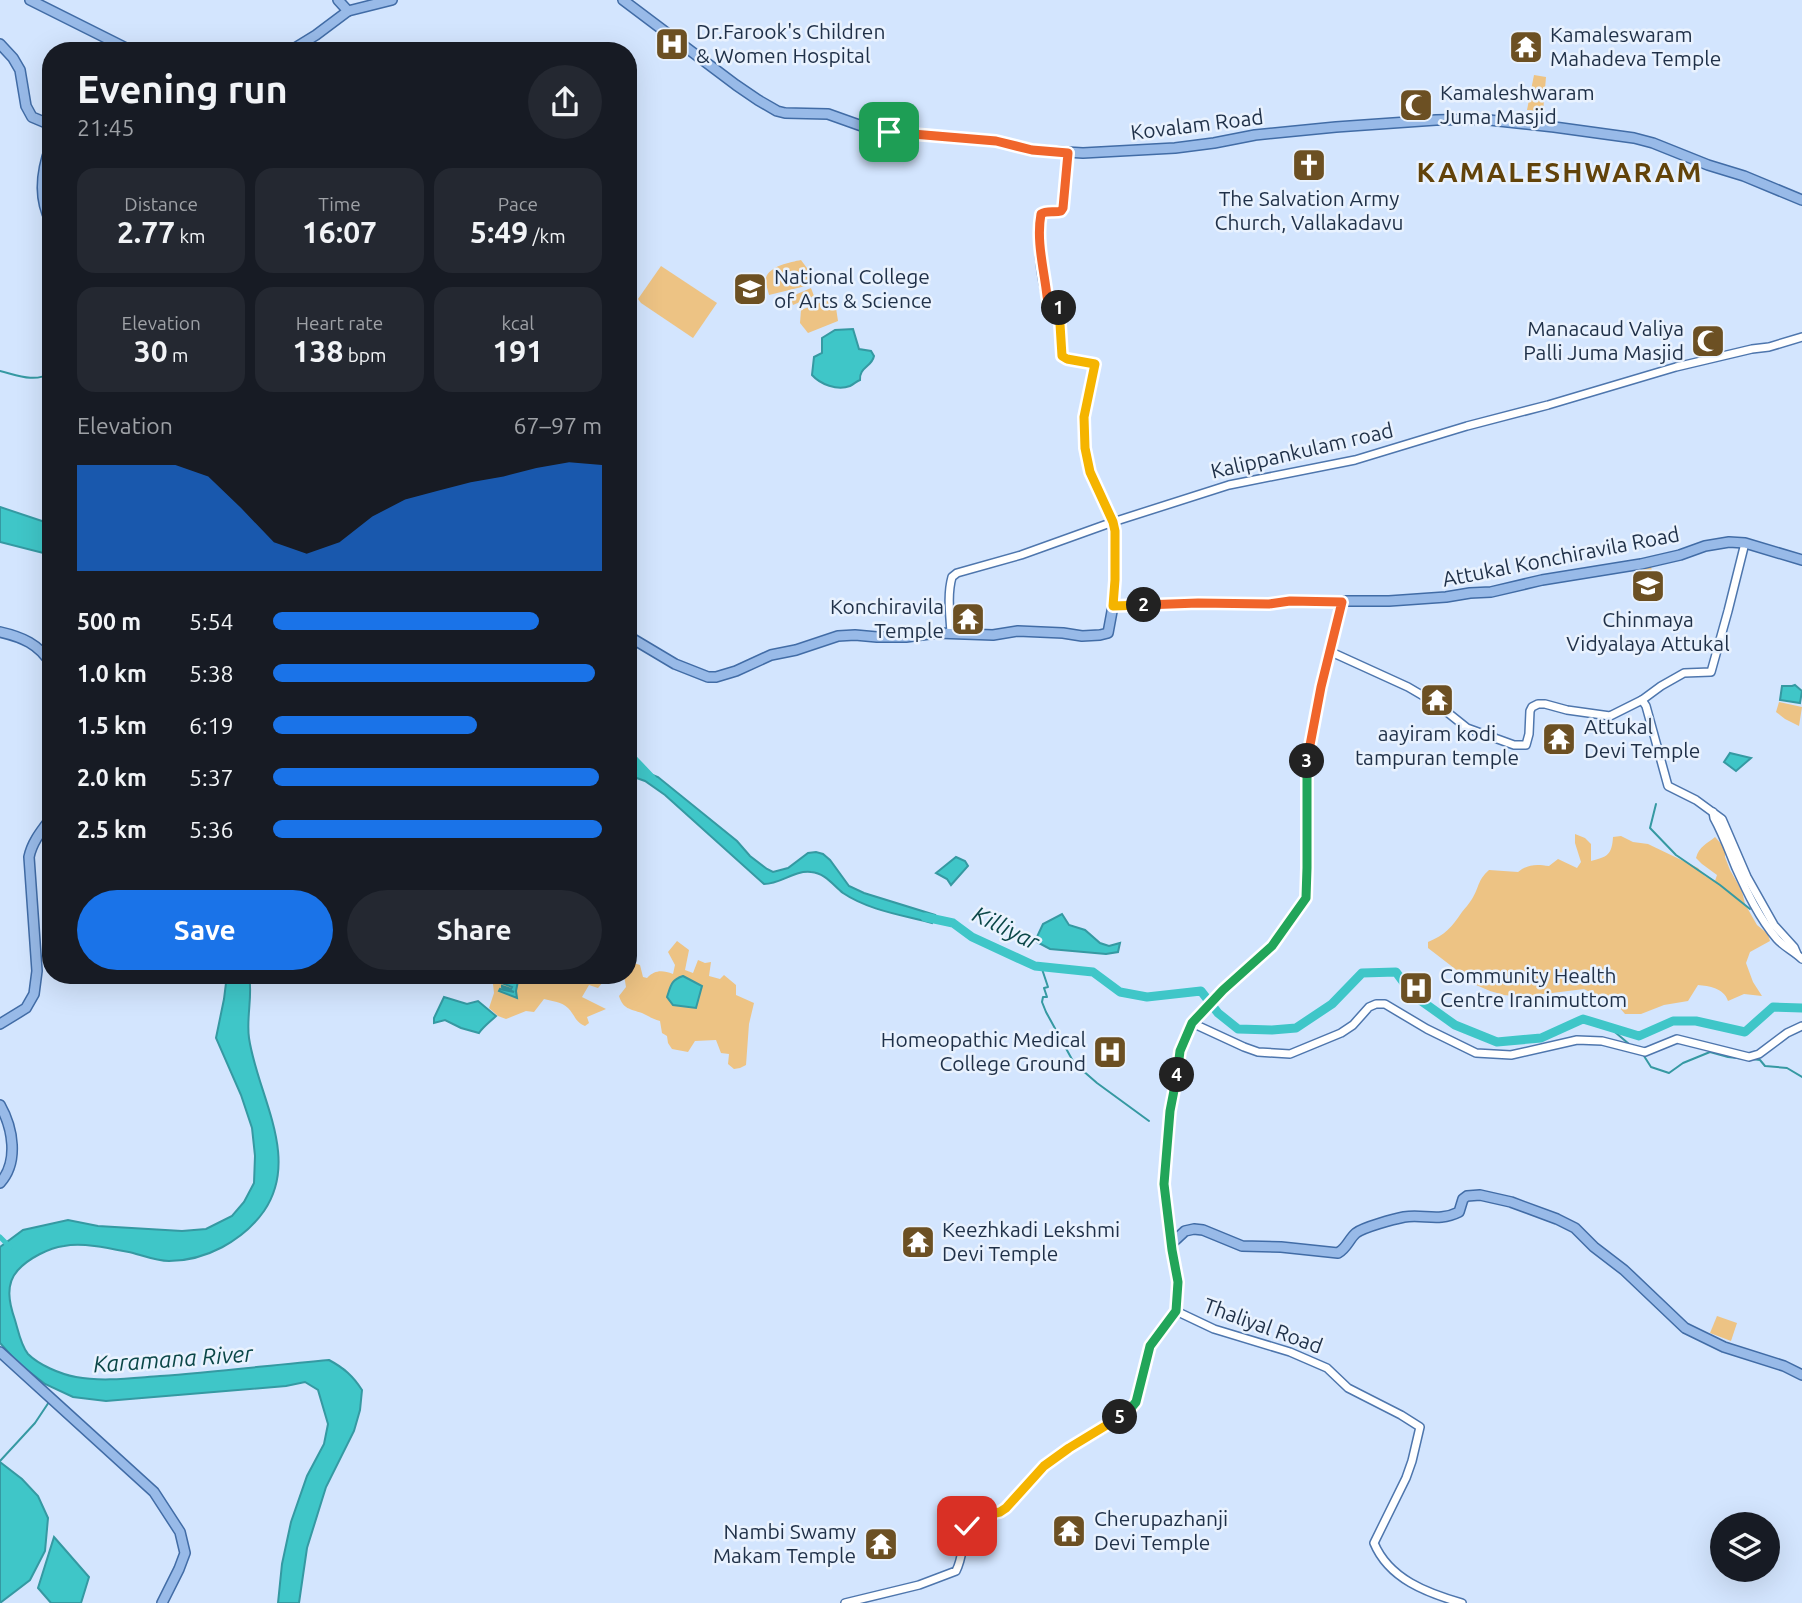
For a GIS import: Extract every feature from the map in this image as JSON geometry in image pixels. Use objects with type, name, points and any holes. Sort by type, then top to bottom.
[{"type":"main road","points":[[30,0],[114,42]]},
{"type":"main road","points":[[338,0],[348,10]]},
{"type":"main road","points":[[305,42],[348,10],[392,0]]},
{"type":"main road","name":"Kovalam Road","points":[[623,0],[736,85],[777,111],[828,114],[873,130],[996,141],[1032,150],[1068,153],[1175,148],[1255,135],[1336,127],[1436,120],[1480,120],[1634,138],[1744,176],[1802,200]]},
{"type":"main road","points":[[0,44],[20,70],[26,106],[32,117],[42,121]]},
{"type":"main road","name":"Attukal Konchiravila Road","points":[[1113,606],[1403,601],[1491,592],[1641,564],[1729,542],[1802,560]]},
{"type":"main road","points":[[637,641],[675,664],[708,677],[716,677],[771,655],[838,636],[993,635],[1018,631],[1100,635],[1108,633],[1113,606]]},
{"type":"main road","points":[[0,632],[29,642],[42,651]]},
{"type":"main road","points":[[0,1024],[26,1008],[34,994],[37,971],[29,857],[42,831]]},
{"type":"main road","points":[[0,1105],[11,1131],[12,1150],[10,1165],[0,1183]]},
{"type":"main road","points":[[1171,1244],[1185,1231],[1194,1229],[1242,1246],[1338,1253],[1358,1231],[1407,1217],[1450,1216],[1459,1212],[1463,1199],[1467,1196],[1480,1195],[1531,1209],[1575,1228],[1685,1328],[1724,1347],[1784,1366],[1802,1375]]},
{"type":"main road","points":[[0,1352],[154,1492],[180,1532],[185,1553],[162,1603]]},
{"type":"street","points":[[1068,153],[1063,208],[1058,212],[1045,211],[1041,214],[1041,263],[1048,302],[1059,307],[1062,356],[1095,364],[1084,417],[1085,448],[1090,472],[1113,522],[1113,606]]},
{"type":"street","name":"Kalippankulam road","points":[[951,634],[949,593],[950,580],[954,575],[1229,485],[1355,460],[1676,367],[1802,337]]},
{"type":"street","points":[[1329,651],[1408,687],[1437,704],[1466,728],[1514,745],[1526,745],[1530,711],[1538,704],[1610,716],[1642,700],[1684,673],[1710,672],[1745,544]]},
{"type":"street","points":[[845,1603],[919,1585],[956,1571],[960,1565],[967,1526],[973,1518],[1000,1512],[1044,1466],[1110,1424],[1136,1402],[1150,1346],[1176,1311],[1178,1282],[1164,1184],[1170,1111],[1180,1051],[1192,1023],[1217,996],[1272,946],[1306,898],[1307,761],[1329,651],[1342,602]]},
{"type":"street","points":[[1642,700],[1668,786],[1696,800],[1722,819],[1747,877],[1774,925],[1799,956]]},
{"type":"street","points":[[1192,1023],[1251,1050],[1290,1054],[1341,1033],[1353,1025],[1369,1007],[1385,1004],[1427,1030],[1476,1053],[1511,1055],[1577,1040],[1602,1041],[1645,1052],[1678,1039],[1749,1057],[1759,1054],[1787,1033],[1802,1026]]},
{"type":"street","name":"Thaliyal Road","points":[[1176,1311],[1214,1329],[1290,1352],[1327,1368],[1348,1388],[1420,1427],[1406,1478],[1374,1543],[1387,1565],[1409,1583],[1462,1603]]},
{"type":"shaded area","points":[[1534,75],[1546,77],[1543,112],[1527,110]]},
{"type":"shaded area","points":[[801,260],[818,283],[769,295],[766,280],[771,270]]},
{"type":"shaded area","points":[[661,266],[717,303],[693,338],[638,299]]},
{"type":"shaded area","points":[[811,288],[814,296],[793,305],[790,297]]},
{"type":"shaded area","points":[[827,300],[836,308],[838,321],[808,333],[800,323],[801,310]]},
{"type":"shaded area","points":[[853,329],[859,349],[871,351],[874,356],[861,372],[860,380],[840,388],[819,381],[812,375],[814,357],[822,353],[822,338],[835,330]]},
{"type":"shaded area","points":[[0,507],[42,521],[42,553],[0,542]]},
{"type":"shaded area","points":[[1651,566],[1655,589],[1641,591],[1639,568]]},
{"type":"shaded area","points":[[1795,685],[1802,691],[1800,703],[1780,700],[1782,686]]},
{"type":"shaded area","points":[[1779,702],[1802,707],[1799,726],[1776,712]]},
{"type":"shaded area","points":[[1730,753],[1751,758],[1736,771],[1724,762]]},
{"type":"shaded area","points":[[637,769],[658,777],[737,841],[750,856],[773,872],[788,868],[808,853],[823,854],[849,886],[935,915],[932,923],[863,904],[816,873],[799,873],[764,884],[665,795],[637,778]]},
{"type":"shaded area","points":[[1575,834],[1591,844],[1591,861],[1608,854],[1613,837],[1621,836],[1633,842],[1648,844],[1698,868],[1705,876],[1715,881],[1717,875],[1696,858],[1701,848],[1715,837],[1725,848],[1725,857],[1742,891],[1745,904],[1757,925],[1768,934],[1770,941],[1750,952],[1746,963],[1762,996],[1744,994],[1728,1001],[1720,990],[1698,985],[1688,1001],[1664,1005],[1641,1014],[1625,1014],[1614,1001],[1584,989],[1521,997],[1490,991],[1476,985],[1428,948],[1428,942],[1444,933],[1455,922],[1489,870],[1518,872],[1532,865],[1549,866],[1558,859],[1577,868],[1581,862]]},
{"type":"shaded area","points":[[956,857],[965,861],[968,866],[951,885],[947,879],[936,873]]},
{"type":"shaded area","points":[[1062,914],[1069,925],[1085,930],[1100,943],[1109,946],[1120,943],[1118,952],[1106,954],[1050,949],[1035,941],[1043,924]]},
{"type":"shaded area","points":[[677,941],[689,950],[685,970],[693,973],[698,960],[711,962],[709,976],[720,979],[724,975],[736,985],[736,995],[754,1003],[749,1024],[746,1065],[734,1069],[728,1064],[729,1054],[721,1053],[716,1040],[695,1041],[688,1052],[672,1049],[667,1036],[662,1033],[660,1021],[623,1004],[619,996],[626,984],[637,984],[637,964],[640,965],[643,977],[647,978],[659,972],[673,974],[675,965],[668,952]]},
{"type":"shaded area","points":[[683,976],[702,986],[696,1008],[673,1005],[667,997],[674,981]]},
{"type":"shaded area","points":[[226,984],[250,984],[249,1038],[278,1147],[274,1190],[264,1211],[234,1240],[209,1253],[183,1260],[160,1260],[89,1245],[52,1249],[33,1258],[18,1270],[11,1281],[10,1300],[23,1347],[28,1354],[50,1368],[76,1377],[128,1379],[329,1360],[352,1376],[362,1390],[360,1410],[354,1431],[326,1487],[307,1548],[299,1603],[278,1603],[282,1564],[291,1522],[307,1476],[324,1444],[328,1424],[318,1390],[305,1382],[286,1386],[106,1401],[73,1397],[45,1384],[17,1362],[0,1343],[0,1247],[23,1230],[68,1220],[98,1226],[182,1231],[206,1229],[232,1216],[244,1202],[254,1183],[255,1156],[252,1128],[216,1038]]},
{"type":"shaded area","points":[[493,984],[601,984],[598,988],[589,985],[582,997],[606,1009],[587,1017],[589,1023],[585,1026],[566,1006],[544,999],[534,1012],[526,1011],[506,1019],[489,1008],[494,993]]},
{"type":"shaded area","points":[[504,984],[517,984],[517,998],[499,991],[514,992],[502,986],[512,987]]},
{"type":"shaded area","points":[[444,997],[467,1004],[478,1001],[496,1016],[479,1033],[445,1020],[434,1023]]},
{"type":"shaded area","points":[[1717,1316],[1737,1323],[1731,1341],[1710,1333]]},
{"type":"shaded area","points":[[0,1462],[38,1496],[48,1518],[45,1551],[30,1580],[0,1603]]},
{"type":"shaded area","points":[[54,1537],[89,1577],[81,1603],[51,1603],[38,1588]]},
{"type":"waterway","points":[[0,371],[32,378],[42,376]]},
{"type":"waterway","name":"Killiyar","points":[[637,763],[652,779]]},
{"type":"waterway","points":[[1656,804],[1650,828],[1676,855],[1750,909]]},
{"type":"waterway","name":"Killiyar","points":[[925,917],[953,923],[972,937],[1035,966],[1093,972],[1120,992],[1147,997],[1201,991],[1218,1013],[1238,1029],[1296,1028],[1332,1004],[1362,973],[1396,972],[1413,995],[1455,1025],[1497,1042],[1541,1038],[1583,1019],[1639,1036],[1673,1021],[1696,1021],[1745,1032],[1773,1007],[1802,1008]]},
{"type":"waterway","points":[[1041,966],[1048,987],[1044,988],[1047,997],[1043,997],[1042,1002],[1074,1063],[1149,1121]]},
{"type":"waterway","points":[[1609,1027],[1629,1044]]},
{"type":"waterway","points":[[1644,1056],[1651,1067],[1669,1073],[1683,1063],[1710,1052],[1746,1059]]},
{"type":"waterway","points":[[1752,1059],[1760,1060],[1765,1066],[1787,1068],[1802,1077]]},
{"type":"waterway","points":[[0,1237],[10,1247]]},
{"type":"waterway","points":[[0,1461],[35,1423],[49,1402]]},
{"type":"place","name":"Dr.Farook's Children & Women Hospital","points":[[672,44]]},
{"type":"place","name":"Kamaleswaram Mahadeva Temple","points":[[1526,47]]},
{"type":"place","name":"Kamaleshwaram Juma Masjid","points":[[1416,105]]},
{"type":"place","name":"The Salvation Army Church, Vallakadavu","points":[[1309,165]]},
{"type":"place","name":"National College of Arts & Science","points":[[750,289]]},
{"type":"place","name":"Manacaud Valiya Palli Juma Masjid","points":[[1708,341]]},
{"type":"place","name":"Chinmaya Vidyalaya Attukal","points":[[1648,586]]},
{"type":"place","name":"Konchiravila Temple","points":[[968,619]]},
{"type":"place","name":"aayiram kodi tampuran temple","points":[[1437,700]]},
{"type":"place","name":"Attukal Devi Temple","points":[[1559,739]]},
{"type":"place","name":"Community Health Centre Iranimuttom","points":[[1416,988]]},
{"type":"place","name":"Homeopathic Medical College Ground","points":[[1110,1052]]},
{"type":"place","name":"Keezhkadi Lekshmi Devi Temple","points":[[918,1242]]},
{"type":"place","name":"Cherupazhanji Devi Temple","points":[[1069,1531]]},
{"type":"place","name":"Nambi Swamy Makam Temple","points":[[881,1544]]},
{"type":"district","name":"KAMALESHWARAM","points":[[1560,172]]},
{"type":"route","points":[[889,132],[996,141],[1032,150],[1068,153],[1063,208],[1058,212],[1045,211],[1041,214],[1041,263],[1048,302],[1059,307],[1062,356],[1095,364],[1084,417],[1085,448],[1090,472],[1115,531],[1113,606],[1342,602],[1321,687],[1307,761],[1306,898],[1272,946],[1223,990],[1192,1023],[1180,1051],[1170,1111],[1164,1184],[1178,1282],[1176,1311],[1150,1346],[1136,1402],[1131,1408],[1044,1466],[1006,1508],[973,1518],[967,1526]]},
{"type":"water label","name":"Karamana River","points":[[173,1359]]}]
